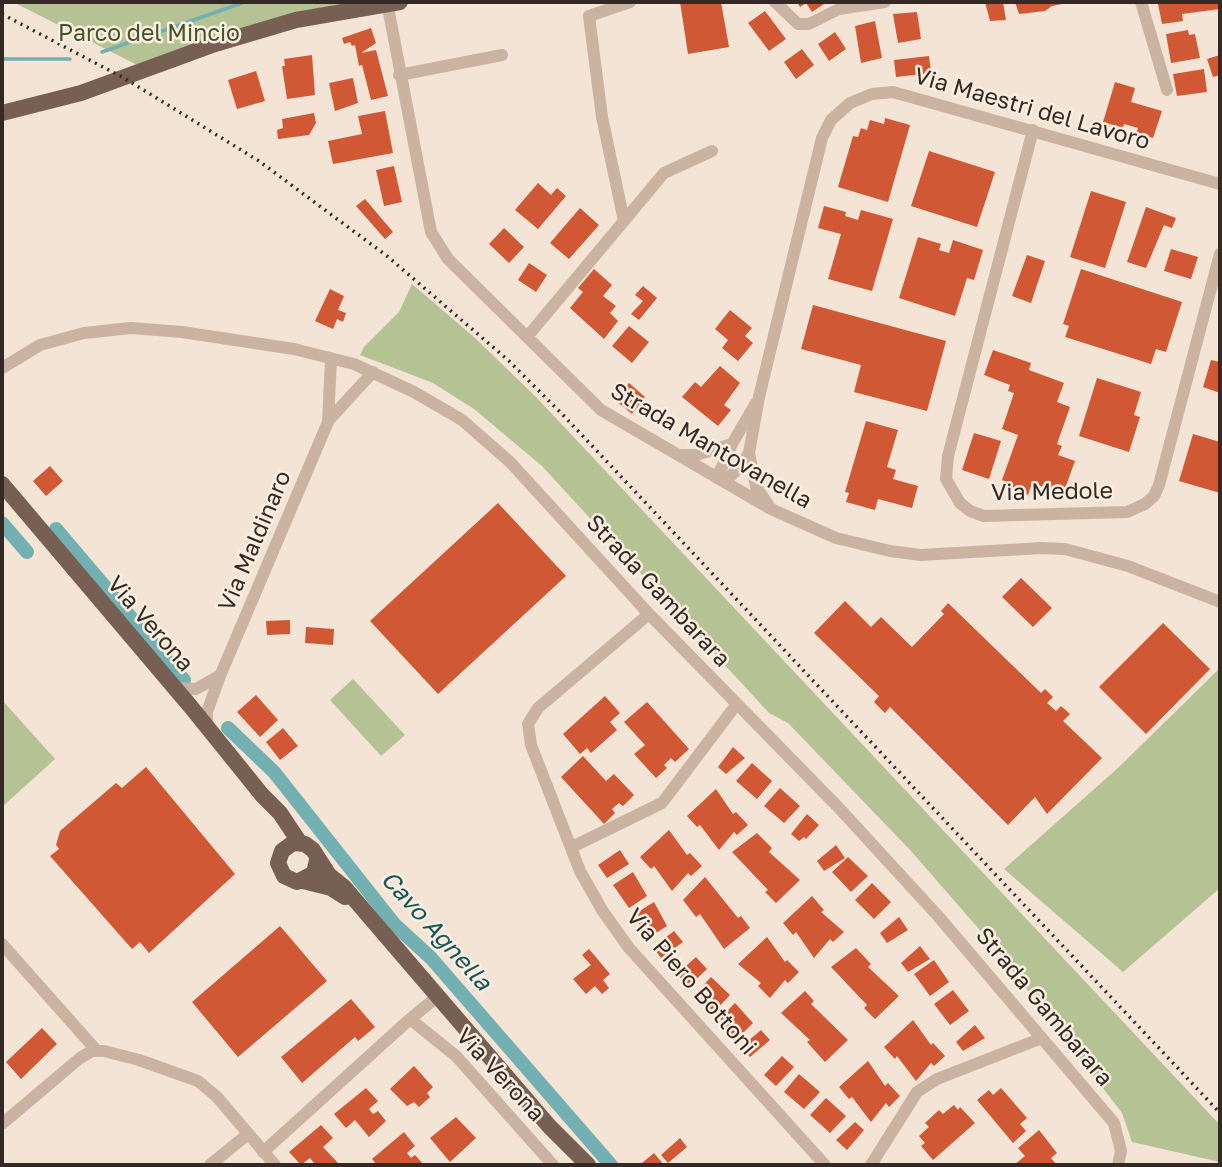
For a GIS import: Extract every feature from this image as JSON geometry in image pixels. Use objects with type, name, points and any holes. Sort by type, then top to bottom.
[{"type":"main road","points":[[2,113],[80,93],[215,44],[296,20],[391,3]]},
{"type":"main road","name":"Via Verona","points":[[2,484],[175,688],[262,796],[280,813],[300,843],[313,850],[317,860],[583,1164]]},
{"type":"main road","name":"Via Verona","points":[[262,796],[276,820],[282,851],[278,863],[284,876],[331,888],[358,906]]},
{"type":"main road","points":[[282,851],[300,843]]},
{"type":"main road","points":[[303,881],[314,873],[317,860]]},
{"type":"street","points":[[624,221],[602,117],[589,16],[631,2]]},
{"type":"street","points":[[775,2],[797,24],[809,24],[839,9],[885,2]]},
{"type":"street","points":[[1141,2],[1167,90]]},
{"type":"street","name":"Strada Mantovanella","points":[[391,3],[399,75],[430,232],[448,259],[601,410],[771,509],[836,538],[890,551],[921,555],[1042,548],[1087,553],[1220,602]]},
{"type":"street","points":[[399,75],[502,55]]},
{"type":"street","name":"Via Maestri del Lavoro","points":[[759,397],[811,176],[831,120],[850,103],[873,94],[893,92],[1220,184]]},
{"type":"street","name":"Via Medole","points":[[1033,130],[948,456],[946,479],[960,503],[970,510],[984,516],[1126,512],[1145,505],[1154,496],[1160,485],[1220,254]]},
{"type":"street","points":[[527,337],[664,173],[712,151]]},
{"type":"street","name":"Strada Gambarara","points":[[2,368],[40,345],[84,333],[131,328],[243,341],[331,359],[373,372],[462,421],[510,462],[649,614],[848,817],[938,916],[1114,1123],[1121,1151],[1118,1165]]},
{"type":"street","name":"Via Maldinaro","points":[[328,422],[331,359]]},
{"type":"street","name":"Via Maldinaro","points":[[207,728],[207,712],[220,676],[328,422],[373,372]]},
{"type":"street","points":[[720,480],[732,444],[759,397]]},
{"type":"street","points":[[720,480],[740,467],[749,453],[754,438],[759,397]]},
{"type":"street","points":[[676,454],[696,455],[732,444]]},
{"type":"street","points":[[749,453],[756,487],[771,509]]},
{"type":"street","name":"Via Piero Bottoni","points":[[649,614],[537,708],[528,724],[531,745],[572,847],[602,911],[629,948],[825,1165]]},
{"type":"street","points":[[175,688],[196,689],[220,676]]},
{"type":"street","points":[[572,847],[662,803],[736,705]]},
{"type":"street","points":[[2,944],[97,1051]]},
{"type":"street","points":[[263,1152],[437,997]]},
{"type":"street","name":"Via Verona","points":[[410,1019],[456,1056],[553,1165]]},
{"type":"street","points":[[871,1165],[917,1092],[937,1079],[1042,1038]]},
{"type":"street","points":[[3,1121],[80,1058],[97,1051],[139,1059],[198,1081],[217,1097],[275,1165]]},
{"type":"street","points":[[210,1165],[248,1134]]},
{"type":"green space","name":"Parco del Mincio","points":[[13,2],[405,2],[330,14],[145,69]]},
{"type":"green space","points":[[412,284],[474,337],[536,397],[1220,1125],[1220,1162],[1132,1142],[1122,1113],[992,944],[911,851],[788,723],[769,713],[542,466],[474,409],[433,383],[360,355],[364,347],[399,312]]},
{"type":"green space","points":[[1220,668],[1220,888],[1123,972],[1004,869],[1119,767]]},
{"type":"green space","points":[[353,679],[405,735],[381,756],[330,700]]},
{"type":"green space","points":[[2,700],[55,759],[2,807]]},
{"type":"building","points":[[680,2],[721,2],[729,47],[688,54]]},
{"type":"building","points":[[797,2],[827,2],[812,12],[806,3],[800,7]]},
{"type":"building","points":[[985,2],[1003,2],[1006,20],[990,21]]},
{"type":"building","points":[[1015,2],[1067,3],[1052,6],[1045,11],[1019,14]]},
{"type":"building","points":[[1152,2],[1220,2],[1220,9],[1182,14],[1183,21],[1162,24],[1158,4]]},
{"type":"building","points":[[765,11],[786,39],[769,51],[748,23]]},
{"type":"building","points":[[917,12],[921,39],[898,43],[893,14]]},
{"type":"building","points":[[875,21],[882,58],[861,63],[855,26]]},
{"type":"building","points":[[371,28],[376,43],[361,53],[376,50],[388,96],[371,100],[355,45],[352,46],[350,42],[344,44],[342,38]]},
{"type":"building","points":[[1188,30],[1189,35],[1195,34],[1200,58],[1171,63],[1166,34]]},
{"type":"building","points":[[835,32],[846,49],[829,61],[818,44]]},
{"type":"building","points":[[802,49],[814,65],[796,79],[784,62]]},
{"type":"building","points":[[312,55],[315,95],[287,99],[282,66],[285,66],[284,59]]},
{"type":"building","points":[[1220,55],[1220,75],[1213,77],[1207,59]]},
{"type":"building","points":[[929,56],[931,73],[896,77],[894,60]]},
{"type":"building","points":[[1204,69],[1207,92],[1177,96],[1173,74]]},
{"type":"building","points":[[256,71],[265,101],[237,109],[228,80]]},
{"type":"building","points":[[353,78],[358,103],[335,111],[329,83]]},
{"type":"building","points":[[1115,82],[1135,88],[1131,102],[1162,111],[1153,138],[1136,133],[1138,128],[1124,124],[1123,128],[1103,122]]},
{"type":"building","points":[[385,111],[393,153],[333,164],[328,141],[362,134],[358,116]]},
{"type":"building","points":[[314,113],[316,123],[309,135],[278,139],[277,130],[283,128],[282,119]]},
{"type":"building","points":[[885,118],[910,125],[888,202],[838,187],[853,136],[858,137],[861,128],[867,130],[870,120],[884,124]]},
{"type":"building","points":[[929,151],[995,172],[977,227],[911,206]]},
{"type":"building","points":[[394,166],[402,202],[384,206],[376,170]]},
{"type":"building","points":[[538,183],[551,195],[557,188],[566,196],[538,229],[515,210]]},
{"type":"building","points":[[1091,191],[1126,202],[1105,268],[1070,257]]},
{"type":"building","points":[[365,199],[393,232],[385,239],[356,206]]},
{"type":"building","points":[[824,206],[846,212],[845,216],[858,220],[861,210],[893,219],[872,291],[828,279],[841,234],[818,228]]},
{"type":"building","points":[[1146,207],[1176,218],[1172,228],[1164,225],[1146,268],[1127,262]]},
{"type":"building","points":[[580,208],[599,225],[569,259],[550,243]]},
{"type":"building","points":[[504,228],[524,247],[509,263],[489,244]]},
{"type":"building","points":[[918,237],[941,244],[939,250],[949,253],[953,240],[983,250],[974,280],[967,278],[955,316],[899,298]]},
{"type":"building","points":[[1171,249],[1198,257],[1191,279],[1164,271]]},
{"type":"building","points":[[1027,255],[1045,261],[1031,303],[1012,296]]},
{"type":"building","points":[[529,263],[547,275],[536,292],[518,280]]},
{"type":"building","points":[[594,269],[612,285],[603,296],[616,306],[610,313],[618,321],[604,339],[570,308],[583,292],[578,288]]},
{"type":"building","points":[[1081,269],[1182,302],[1166,352],[1156,349],[1151,364],[1065,337],[1069,326],[1063,324]]},
{"type":"building","points":[[643,286],[657,298],[639,320],[631,314],[643,301],[635,295]]},
{"type":"building","points":[[330,289],[344,296],[338,310],[346,313],[343,322],[337,319],[333,329],[315,321]]},
{"type":"building","points":[[813,305],[946,341],[927,411],[854,392],[861,365],[801,349]]},
{"type":"building","points":[[730,310],[752,328],[745,336],[753,343],[738,361],[722,348],[728,340],[715,329]]},
{"type":"building","points":[[629,326],[649,342],[632,363],[612,346]]},
{"type":"building","points":[[993,350],[1031,363],[1029,370],[1064,383],[1057,402],[1070,407],[1057,444],[1062,446],[1058,455],[1075,461],[1063,494],[1032,483],[1028,495],[1011,488],[1012,484],[1002,480],[1018,435],[1002,429],[1014,393],[1008,391],[1010,385],[984,375]]},
{"type":"building","points":[[1211,360],[1220,362],[1220,393],[1203,387]]},
{"type":"building","points":[[720,366],[740,383],[724,405],[731,410],[718,426],[682,397],[695,382],[701,387]]},
{"type":"building","points":[[1097,378],[1141,392],[1134,415],[1140,417],[1129,452],[1079,436]]},
{"type":"building","points":[[629,383],[645,397],[632,414],[615,400]]},
{"type":"building","points":[[866,421],[898,430],[887,467],[896,470],[893,479],[918,486],[912,508],[878,499],[875,510],[846,502],[849,493],[845,492]]},
{"type":"building","points":[[974,433],[1001,441],[989,479],[962,470]]},
{"type":"building","points":[[1193,434],[1220,442],[1220,493],[1179,481]]},
{"type":"building","points":[[50,466],[63,481],[46,496],[33,481]]},
{"type":"building","points":[[498,503],[566,576],[438,694],[370,621]]},
{"type":"building","points":[[1021,578],[1052,608],[1033,627],[1002,597]]},
{"type":"building","points":[[845,601],[871,627],[881,617],[912,647],[944,614],[941,611],[948,603],[1041,693],[1045,689],[1053,697],[1047,703],[1056,711],[1061,706],[1070,714],[1063,721],[1102,758],[1047,814],[1035,797],[1008,825],[890,707],[885,713],[874,702],[879,696],[814,633]]},
{"type":"building","points":[[290,620],[290,634],[267,635],[266,621]]},
{"type":"building","points":[[1163,623],[1210,669],[1146,734],[1099,687]]},
{"type":"building","points":[[306,627],[334,629],[333,645],[305,643]]},
{"type":"building","points":[[256,695],[278,720],[260,737],[237,712]]},
{"type":"building","points":[[605,696],[620,713],[610,722],[617,730],[591,753],[587,748],[580,754],[563,734]]},
{"type":"building","points":[[647,702],[689,749],[675,762],[671,758],[664,765],[667,768],[656,778],[634,754],[645,745],[624,722]]},
{"type":"building","points":[[283,728],[298,746],[280,760],[266,742]]},
{"type":"building","points":[[733,747],[745,758],[726,774],[718,767]]},
{"type":"building","points":[[583,756],[606,781],[614,774],[634,795],[623,806],[619,803],[612,809],[615,813],[604,824],[561,777]]},
{"type":"building","points":[[752,763],[772,781],[757,799],[736,781]]},
{"type":"building","points":[[146,767],[235,874],[149,953],[140,942],[132,949],[50,856],[59,849],[56,845],[60,831],[116,783],[122,788]]},
{"type":"building","points":[[780,788],[800,806],[784,823],[764,806]]},
{"type":"building","points":[[716,789],[733,814],[736,812],[748,825],[737,835],[734,832],[719,850],[700,825],[697,827],[687,816]]},
{"type":"building","points":[[807,814],[819,825],[806,839],[804,837],[799,841],[791,834]]},
{"type":"building","points":[[669,830],[687,855],[690,853],[702,866],[691,876],[688,873],[672,891],[654,866],[651,869],[640,857]]},
{"type":"building","points":[[757,833],[772,848],[769,852],[800,880],[776,903],[765,892],[768,890],[732,852]]},
{"type":"building","points":[[836,845],[845,858],[824,871],[817,861]]},
{"type":"building","points":[[620,850],[629,864],[607,878],[598,865]]},
{"type":"building","points":[[848,857],[868,876],[851,892],[832,872]]},
{"type":"building","points":[[633,872],[647,896],[629,908],[613,885]]},
{"type":"building","points":[[705,877],[738,918],[741,916],[750,928],[724,949],[700,914],[696,917],[683,900]]},
{"type":"building","points":[[872,883],[891,902],[874,919],[855,900]]},
{"type":"building","points":[[812,896],[824,910],[821,912],[844,932],[833,942],[830,939],[814,958],[796,932],[793,935],[783,923]]},
{"type":"building","points":[[654,902],[667,926],[648,938],[633,915]]},
{"type":"building","points":[[899,917],[908,930],[887,943],[880,933]]},
{"type":"building","points":[[280,926],[327,981],[238,1057],[192,1002]]},
{"type":"building","points":[[674,931],[683,942],[661,958],[653,947]]},
{"type":"building","points":[[767,937],[785,962],[787,960],[799,972],[788,983],[785,980],[770,998],[758,986],[761,983],[738,964]]},
{"type":"building","points":[[920,946],[930,959],[908,972],[901,963]]},
{"type":"building","points":[[856,948],[871,964],[868,967],[899,996],[875,1019],[864,1008],[867,1005],[831,967]]},
{"type":"building","points":[[589,949],[610,974],[603,980],[609,988],[602,994],[595,986],[586,994],[573,979],[591,965],[582,955]]},
{"type":"building","points":[[696,957],[707,969],[689,986],[677,974]]},
{"type":"building","points":[[934,960],[949,982],[930,996],[914,974]]},
{"type":"building","points":[[711,977],[730,995],[714,1012],[695,994]]},
{"type":"building","points":[[953,990],[969,1011],[950,1025],[934,1004]]},
{"type":"building","points":[[805,991],[814,1001],[811,1004],[848,1040],[825,1062],[807,1042],[810,1040],[781,1013]]},
{"type":"building","points":[[351,999],[375,1027],[358,1041],[355,1037],[302,1083],[281,1057]]},
{"type":"building","points":[[735,1003],[753,1023],[736,1040],[721,1024],[723,1022],[720,1018]]},
{"type":"building","points":[[913,1020],[931,1045],[933,1043],[945,1056],[934,1066],[931,1063],[916,1081],[897,1056],[895,1059],[884,1047]]},
{"type":"building","points":[[975,1025],[985,1038],[963,1051],[956,1042]]},
{"type":"building","points":[[42,1028],[57,1044],[21,1079],[6,1062]]},
{"type":"building","points":[[761,1030],[770,1040],[750,1057],[741,1047]]},
{"type":"building","points":[[782,1056],[794,1067],[776,1086],[764,1075]]},
{"type":"building","points":[[868,1061],[885,1086],[888,1083],[900,1096],[889,1107],[886,1103],[871,1122],[852,1097],[849,1099],[839,1087]]},
{"type":"building","points":[[414,1066],[433,1087],[427,1093],[430,1097],[419,1107],[414,1102],[407,1106],[390,1089]]},
{"type":"building","points":[[799,1074],[820,1092],[804,1109],[784,1092]]},
{"type":"building","points":[[366,1088],[378,1101],[369,1109],[373,1114],[378,1111],[386,1121],[369,1137],[355,1120],[346,1128],[334,1114]]},
{"type":"building","points":[[1001,1088],[1027,1118],[1020,1124],[1026,1131],[1013,1143],[977,1100],[989,1090],[993,1095]]},
{"type":"building","points":[[826,1098],[846,1116],[830,1133],[810,1115]]},
{"type":"building","points":[[954,1105],[958,1110],[960,1107],[975,1123],[933,1160],[921,1146],[925,1143],[919,1136],[929,1127],[925,1123],[939,1110],[943,1114]]},
{"type":"building","points":[[456,1117],[476,1138],[450,1162],[430,1138]]},
{"type":"building","points":[[855,1122],[864,1130],[847,1150],[836,1140]]},
{"type":"building","points":[[321,1125],[333,1138],[323,1147],[338,1163],[312,1165],[314,1163],[310,1158],[301,1165],[289,1152]]},
{"type":"building","points":[[1039,1130],[1057,1153],[1051,1158],[1057,1165],[1014,1165],[1025,1156],[1018,1148]]},
{"type":"building","points":[[404,1132],[415,1146],[407,1153],[411,1158],[415,1155],[424,1165],[377,1165],[372,1159]]},
{"type":"building","points":[[680,1138],[687,1147],[668,1163],[661,1155]]},
{"type":"building","points":[[654,1153],[664,1165],[642,1163]]},
{"type":"waterway","points":[[102,52],[245,2]]},
{"type":"waterway","points":[[2,59],[70,59]]},
{"type":"waterway","name":"Cavo Agnella","points":[[2,523],[27,552]]},
{"type":"waterway","name":"Cavo Agnella","points":[[56,529],[184,680]]},
{"type":"waterway","name":"Cavo Agnella","points":[[228,728],[274,772],[395,925],[431,958],[611,1165]]},
{"type":"railway","points":[[2,14],[124,78],[259,161],[387,256],[508,360],[564,416],[1220,1113]]}]
